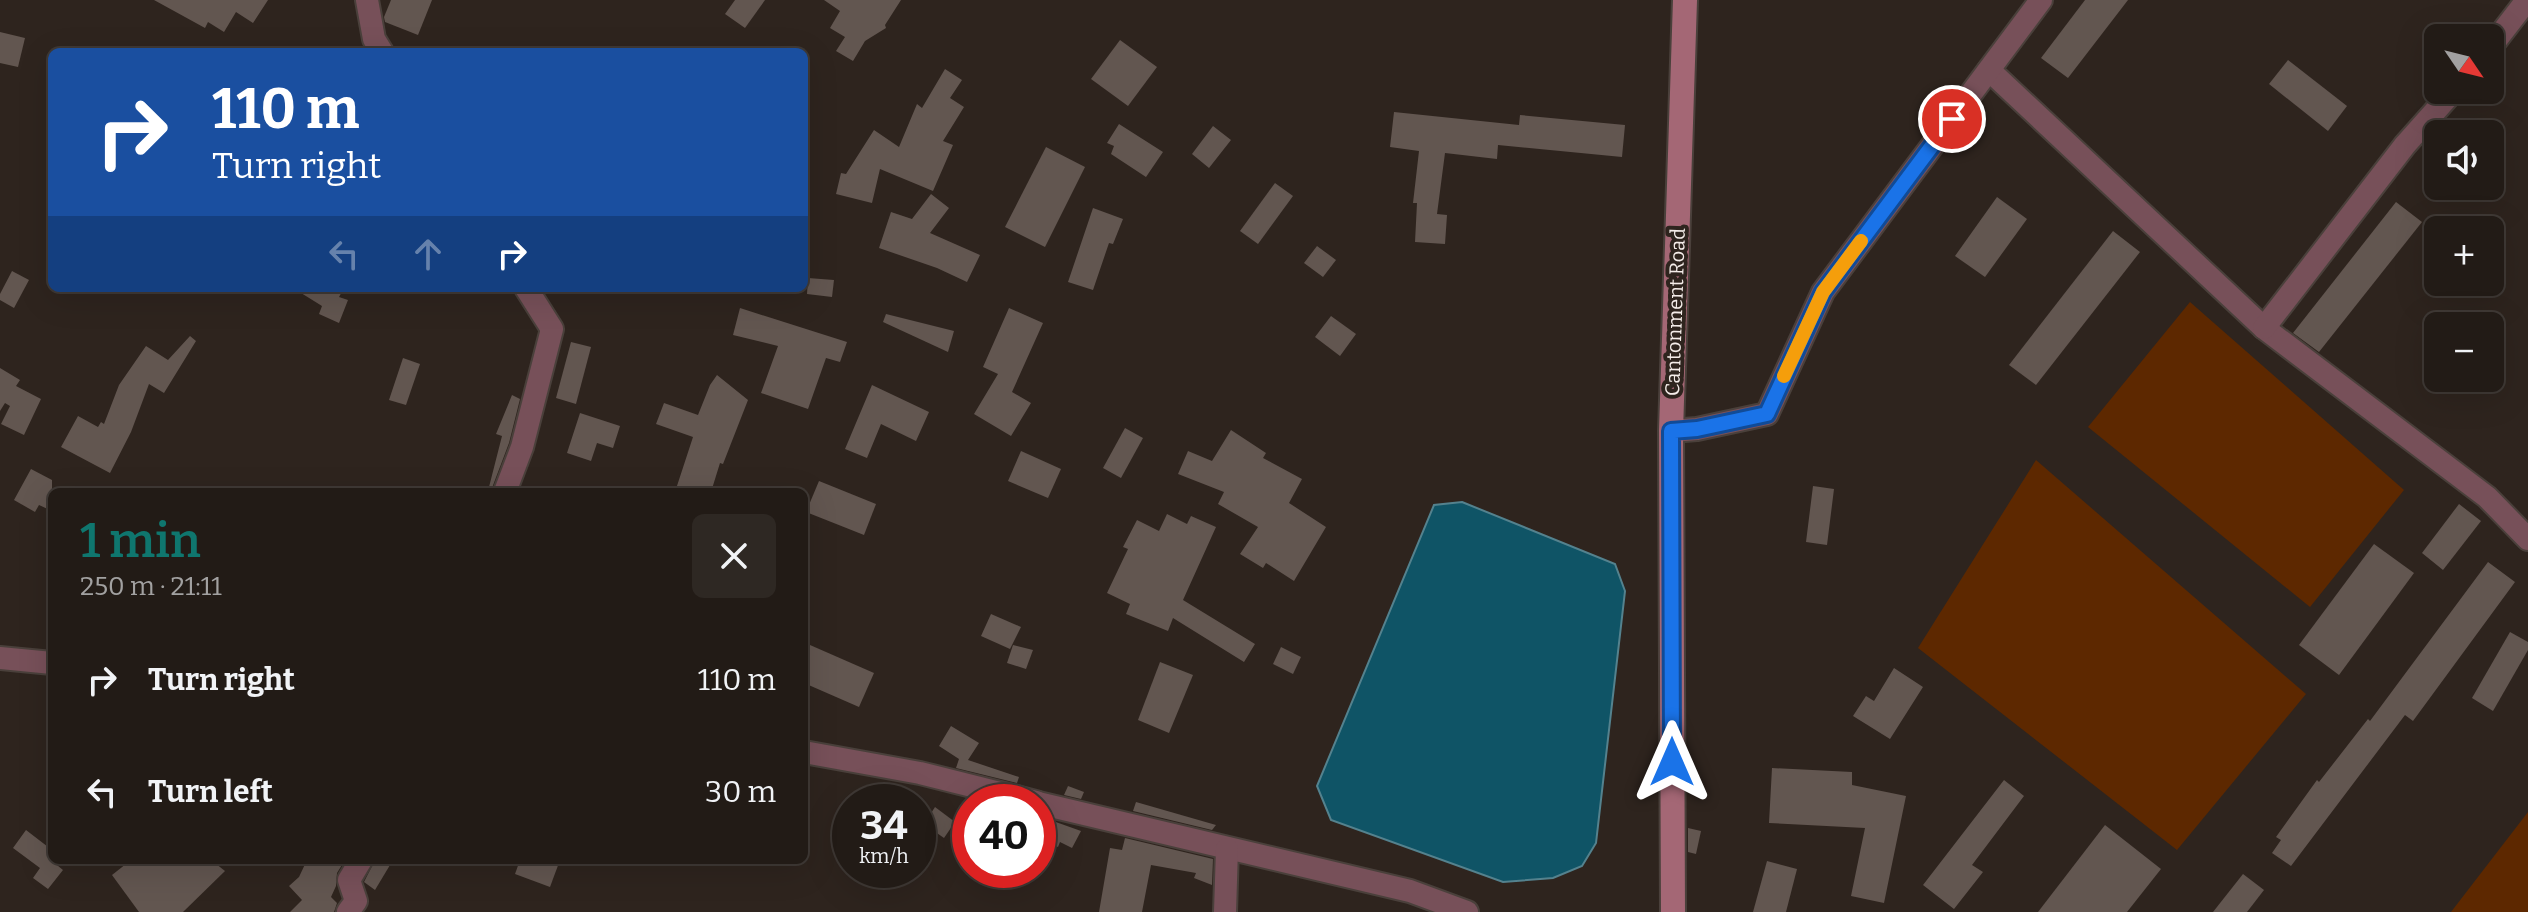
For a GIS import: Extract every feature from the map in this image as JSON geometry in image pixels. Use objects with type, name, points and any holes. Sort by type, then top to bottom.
[{"type":"street","points":[[367,0],[374,39],[380,48]]},
{"type":"street","name":"Cantonment Road","points":[[1673,912],[1671,431],[1685,0]]},
{"type":"street","points":[[1671,431],[1697,429],[1767,414],[1823,292],[2041,0]]},
{"type":"street","points":[[2504,30],[2527,0]]},
{"type":"street","points":[[1989,70],[2264,328],[2487,497],[2528,539]]},
{"type":"street","points":[[2264,328],[2405,145],[2442,104]]},
{"type":"street","points":[[507,488],[522,447],[552,329],[529,292]]},
{"type":"street","points":[[0,658],[48,663]]},
{"type":"street","points":[[808,753],[964,784]]},
{"type":"street","points":[[1056,807],[1410,891],[1467,912]]},
{"type":"street","points":[[1225,912],[1227,849]]},
{"type":"street","points":[[348,912],[356,901],[349,880],[359,864]]},
{"type":"shaded area","points":[[2190,302],[2404,490],[2310,607],[2088,427]]},
{"type":"shaded area","points":[[2036,460],[2306,694],[2177,850],[1918,648]]},
{"type":"shaded area","points":[[2528,812],[2528,912],[2451,912]]},
{"type":"water","points":[[1462,502],[1615,564],[1625,591],[1596,843],[1582,866],[1553,878],[1503,882],[1331,820],[1317,786],[1434,505]]},
{"type":"building","points":[[154,0],[268,0],[253,23],[236,12],[224,32],[208,22],[205,28]]},
{"type":"building","points":[[391,0],[432,0],[418,35],[385,22]]},
{"type":"building","points":[[735,0],[765,0],[745,28],[725,14]]},
{"type":"building","points":[[824,0],[901,0],[886,28],[865,41],[853,61],[836,51],[845,37],[830,28],[840,11]]},
{"type":"building","points":[[2085,0],[2128,0],[2068,78],[2041,58]]},
{"type":"building","points":[[0,32],[25,38],[18,67],[0,63]]},
{"type":"building","points":[[1120,40],[1157,67],[1128,106],[1091,79]]},
{"type":"building","points":[[2288,60],[2347,106],[2328,131],[2269,84]]},
{"type":"building","points":[[945,69],[962,80],[950,98],[964,107],[943,141],[953,145],[933,191],[880,169],[872,203],[836,194],[841,173],[846,174],[874,130],[899,147],[917,104],[922,108]]},
{"type":"building","points":[[1394,112],[1519,125],[1520,115],[1625,125],[1622,157],[1498,145],[1497,159],[1445,153],[1437,214],[1447,215],[1445,244],[1415,242],[1417,203],[1413,203],[1419,151],[1390,147]]},
{"type":"building","points":[[1119,124],[1163,152],[1146,177],[1111,154],[1114,146],[1107,143]]},
{"type":"building","points":[[1213,126],[1231,140],[1209,168],[1192,154]]},
{"type":"building","points":[[1046,147],[1085,167],[1045,247],[1005,227]]},
{"type":"building","points":[[1275,183],[1293,196],[1258,244],[1240,231]]},
{"type":"building","points":[[931,194],[949,208],[930,233],[980,255],[967,282],[879,248],[891,212],[912,219]]},
{"type":"building","points":[[1997,197],[2027,219],[1985,277],[1955,256]]},
{"type":"building","points":[[2396,202],[2422,222],[2319,352],[2293,333]]},
{"type":"building","points":[[1093,208],[1123,219],[1113,244],[1109,243],[1093,290],[1068,282]]},
{"type":"building","points":[[2113,231],[2140,252],[2036,385],[2009,365]]},
{"type":"building","points":[[1317,246],[1336,260],[1323,277],[1304,263]]},
{"type":"building","points":[[12,271],[29,280],[14,308],[0,300]]},
{"type":"building","points":[[808,278],[834,280],[832,297],[807,294]]},
{"type":"building","points":[[299,292],[342,292],[339,297],[348,300],[339,323],[319,314],[322,306]]},
{"type":"building","points":[[740,308],[847,342],[840,362],[826,358],[808,409],[761,393],[778,346],[733,335]]},
{"type":"building","points":[[1009,308],[1043,323],[1012,392],[1031,403],[1011,436],[974,414],[998,374],[983,367]]},
{"type":"building","points":[[886,314],[954,331],[948,352],[883,322]]},
{"type":"building","points":[[1331,316],[1356,334],[1340,356],[1315,337]]},
{"type":"building","points":[[190,336],[196,341],[164,393],[149,384],[131,432],[110,473],[61,447],[78,416],[98,427],[101,422],[104,424],[119,385],[146,346],[168,360]]},
{"type":"building","points":[[571,342],[591,347],[576,404],[556,398]]},
{"type":"building","points":[[403,358],[420,364],[406,405],[389,400]]},
{"type":"building","points":[[0,368],[20,380],[16,386],[41,399],[24,435],[1,424],[10,406],[5,403],[0,411]]},
{"type":"building","points":[[717,375],[748,400],[712,488],[676,488],[693,437],[656,424],[664,403],[698,415]]},
{"type":"building","points":[[872,385],[929,412],[916,441],[881,424],[867,458],[845,449]]},
{"type":"building","points":[[512,395],[520,399],[509,443],[492,488],[489,487],[502,436],[496,434]]},
{"type":"building","points":[[580,413],[620,426],[613,448],[597,443],[591,461],[567,453]]},
{"type":"building","points":[[1125,428],[1143,438],[1121,478],[1103,468]]},
{"type":"building","points":[[1231,430],[1266,453],[1263,458],[1302,479],[1289,503],[1326,527],[1294,581],[1266,563],[1263,568],[1240,554],[1258,527],[1218,504],[1224,492],[1178,474],[1188,451],[1212,461]]},
{"type":"building","points":[[1021,451],[1061,469],[1048,498],[1008,481]]},
{"type":"building","points":[[31,469],[52,480],[52,488],[48,488],[48,509],[39,505],[35,512],[14,500]]},
{"type":"building","points":[[819,481],[876,504],[864,535],[808,513]]},
{"type":"building","points":[[1813,486],[1834,489],[1827,545],[1806,542]]},
{"type":"building","points":[[2459,504],[2481,521],[2443,570],[2422,553]]},
{"type":"building","points":[[1167,514],[1187,524],[1191,516],[1216,527],[1183,600],[1255,644],[1244,662],[1173,618],[1168,631],[1126,614],[1130,604],[1107,593],[1128,549],[1123,547],[1137,520],[1159,531]]},
{"type":"building","points":[[2374,544],[2414,573],[2339,675],[2299,645]]},
{"type":"building","points":[[2488,562],[2515,582],[2413,721],[2405,715],[2291,866],[2272,853],[2281,840],[2276,837],[2317,780],[2319,782],[2368,719],[2370,721]]},
{"type":"building","points":[[991,614],[1021,627],[1010,649],[981,636]]},
{"type":"building","points":[[2510,632],[2528,642],[2528,650],[2493,711],[2472,698]]},
{"type":"building","points":[[810,645],[874,673],[859,707],[808,685]]},
{"type":"building","points":[[1013,645],[1033,650],[1026,669],[1007,663]]},
{"type":"building","points":[[1281,647],[1301,657],[1293,674],[1273,664]]},
{"type":"building","points":[[1160,662],[1193,675],[1169,733],[1138,720]]},
{"type":"building","points":[[1894,668],[1923,687],[1890,739],[1853,716],[1866,696],[1874,701]]},
{"type":"building","points":[[951,726],[979,743],[968,760],[1019,777],[1017,783],[956,768],[959,759],[939,746]]},
{"type":"building","points":[[1772,768],[1852,772],[1852,785],[1906,796],[1884,903],[1851,896],[1865,828],[1769,823]]},
{"type":"building","points":[[2004,780],[2024,796],[1972,865],[1983,872],[1954,909],[1923,885]]},
{"type":"building","points":[[1068,786],[1084,792],[1081,799],[1064,795]]},
{"type":"building","points":[[1136,802],[1216,825],[1212,830],[1133,811]]},
{"type":"building","points":[[936,808],[952,820],[952,826],[944,838],[936,832]]},
{"type":"building","points":[[1056,822],[1081,831],[1072,848],[1060,842],[1058,847]]},
{"type":"building","points":[[2105,825],[2161,869],[2127,912],[2038,912]]},
{"type":"building","points":[[1688,828],[1701,831],[1696,854],[1688,852]]},
{"type":"building","points":[[26,830],[48,847],[48,864],[56,864],[63,870],[48,889],[33,878],[40,868],[13,848]]},
{"type":"building","points":[[1125,838],[1213,859],[1212,885],[1194,878],[1196,873],[1151,865],[1142,912],[1099,912],[1110,848],[1122,850]]},
{"type":"building","points":[[1767,861],[1797,869],[1786,912],[1753,912]]},
{"type":"building","points":[[126,864],[216,864],[225,871],[183,912],[139,912],[112,875]]},
{"type":"building","points":[[305,864],[343,864],[331,897],[337,903],[334,912],[290,912],[302,900],[289,886],[299,877]]},
{"type":"building","points":[[373,864],[391,864],[375,890],[364,882]]},
{"type":"building","points":[[519,864],[559,864],[550,887],[515,874]]},
{"type":"building","points":[[2243,874],[2264,890],[2247,912],[2213,912]]},
{"type":"slow traffic","points":[[1784,376],[1823,292],[1861,241]]},
{"type":"route","points":[[1672,762],[1671,431],[1697,429],[1767,414],[1823,292],[1952,119]]}]
